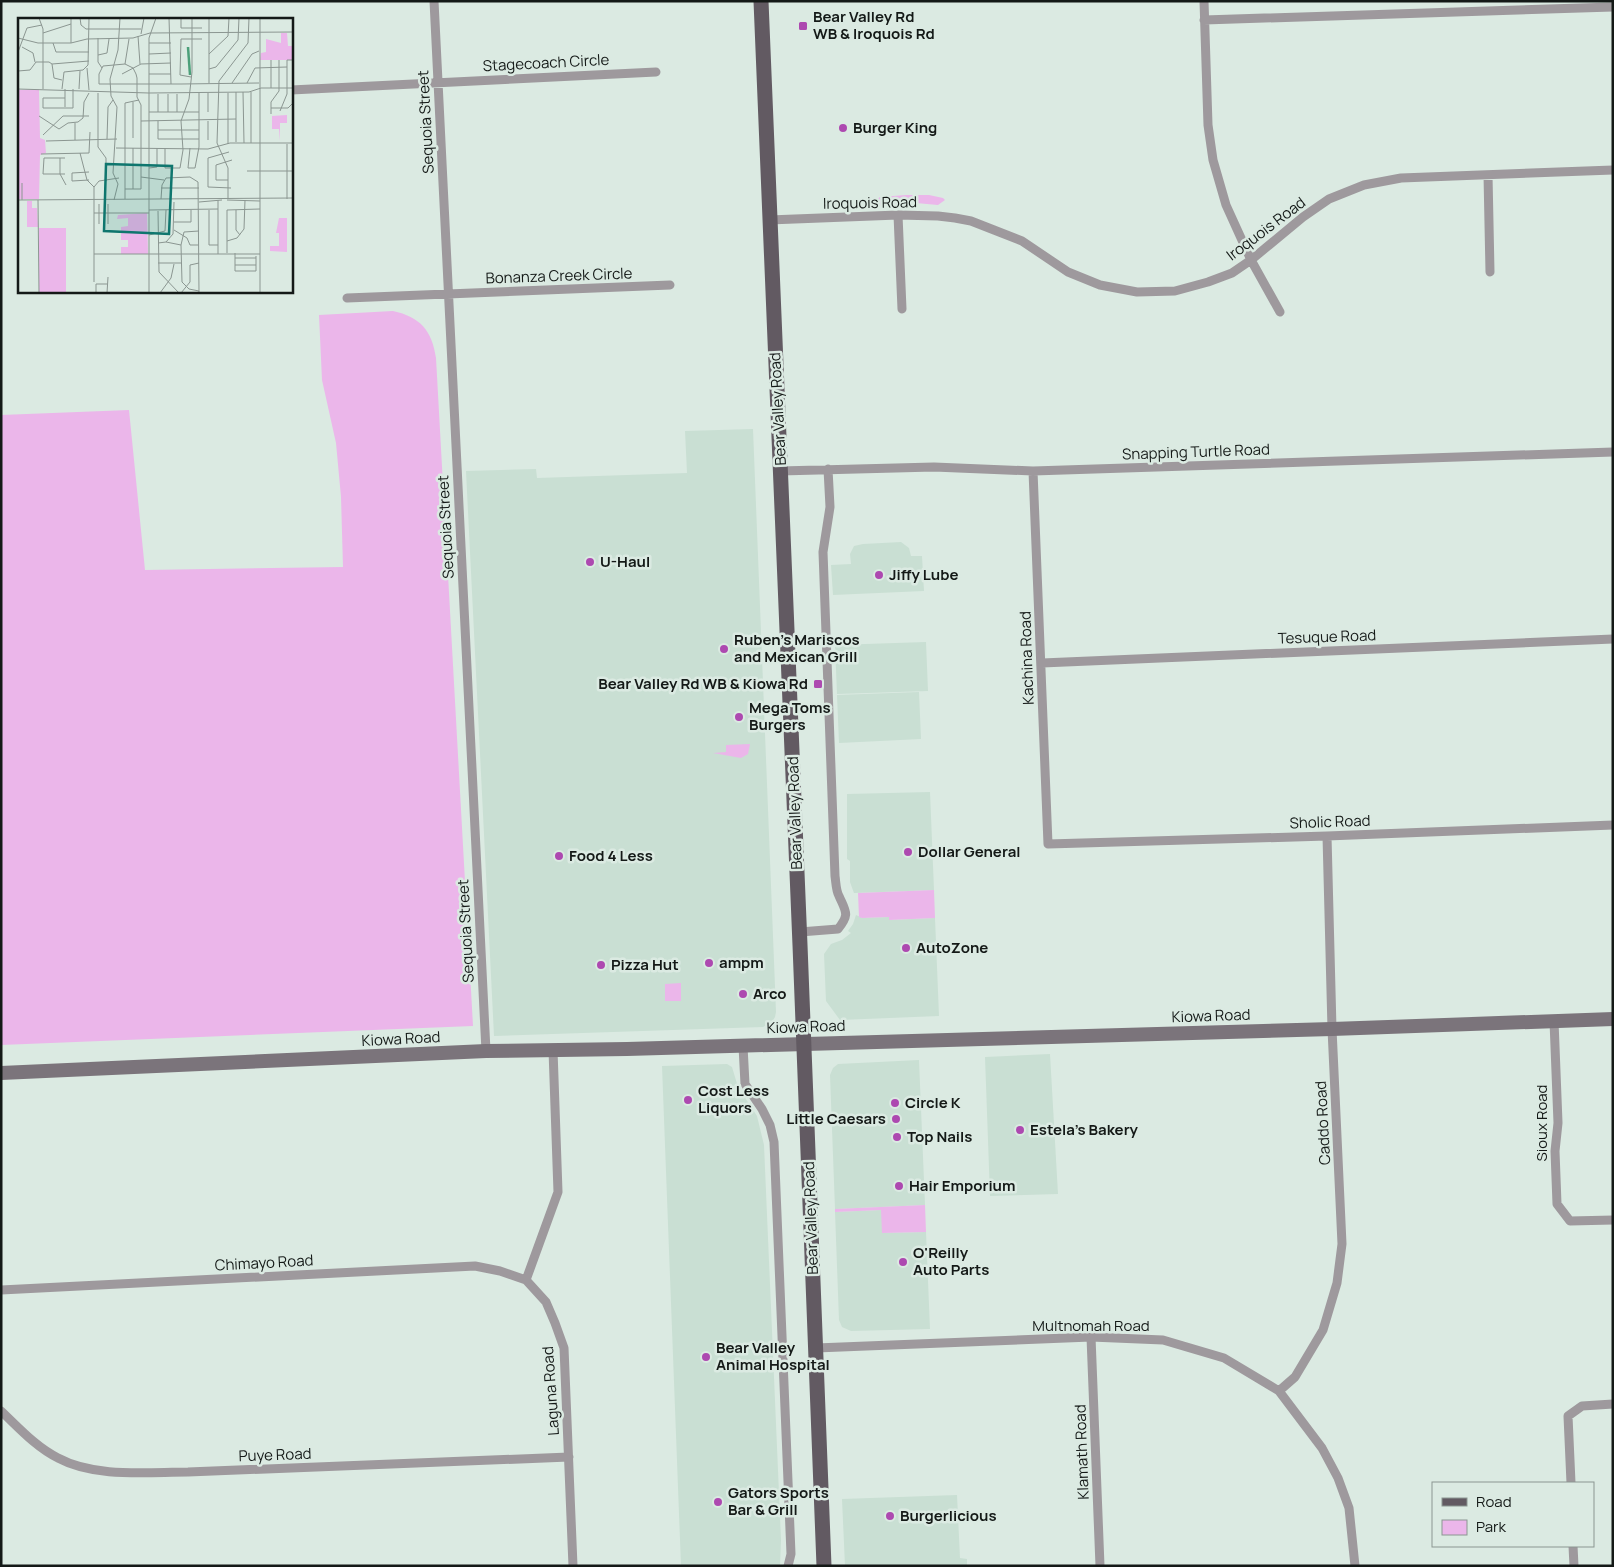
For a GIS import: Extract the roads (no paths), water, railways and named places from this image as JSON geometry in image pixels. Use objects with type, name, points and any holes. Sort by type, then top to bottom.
[{"type":"main road","name":"Bear Valley Road","points":[[761,1],[800,932],[824,1566]]},
{"type":"street","name":"Sequoia Street","points":[[434,1],[486,1051]]},
{"type":"street","points":[[1204,1],[1208,125],[1213,160],[1226,205],[1251,260],[1280,312]]},
{"type":"street","points":[[1204,20],[1513,6],[1613,8]]},
{"type":"street","name":"Stagecoach Circle","points":[[292,90],[656,72]]},
{"type":"street","name":"Iroquois Road","points":[[769,220],[898,215],[938,216],[971,221],[1022,241],[1068,272],[1100,285],[1137,292],[1175,291],[1232,273],[1329,199],[1364,185],[1401,178],[1613,170]]},
{"type":"street","points":[[1488,175],[1490,272]]},
{"type":"street","points":[[898,215],[902,309]]},
{"type":"street","name":"Bonanza Creek Circle","points":[[347,298],[670,285]]},
{"type":"street","name":"Snapping Turtle Road","points":[[780,471],[934,467],[1033,472],[1613,452]]},
{"type":"street","points":[[800,932],[838,929],[846,915],[844,905],[838,895],[835,876],[823,552],[830,507],[828,469]]},
{"type":"street","name":"Kachina Road","points":[[1033,472],[1048,844]]},
{"type":"street","name":"Tesuque Road","points":[[1042,663],[1613,638]]},
{"type":"street","name":"Sholic Road","points":[[1048,844],[1613,825]]},
{"type":"street","name":"Caddo Road","points":[[1279,1391],[1295,1376],[1323,1330],[1337,1283],[1342,1244],[1332,1029],[1327,836]]},
{"type":"street","name":"Kiowa Road","points":[[1,1073],[486,1051],[743,1046],[1613,1019]]},
{"type":"street","name":"Sioux Road","points":[[1554,1021],[1558,1123],[1556,1151],[1557,1204],[1570,1222],[1613,1220]]},
{"type":"street","points":[[743,1046],[745,1084],[762,1109],[770,1126],[774,1142],[791,1549],[788,1566]]},
{"type":"street","points":[[526,1280],[558,1192],[553,1050]]},
{"type":"street","name":"Chimayo Road","points":[[1,1290],[475,1266],[500,1271],[526,1280]]},
{"type":"street","name":"Laguna Road","points":[[526,1280],[546,1302],[556,1323],[564,1348],[573,1566]]},
{"type":"street","name":"Multnomah Road","points":[[816,1348],[1091,1337],[1163,1340],[1224,1358],[1279,1391],[1322,1448],[1338,1478],[1349,1508],[1355,1566]]},
{"type":"street","name":"Klamath Road","points":[[1091,1337],[1100,1566]]},
{"type":"street","points":[[1571,1482],[1568,1416],[1582,1406],[1613,1404]]},
{"type":"street","name":"Puye Road","points":[[1,1411],[31,1441],[58,1459],[93,1470],[188,1472],[569,1457]]},
{"type":"street","points":[[1573,1547],[1574,1566]]},
{"type":"place","name":"Bear Valley Rd WB & Iroquois Rd","points":[[803,26]]},
{"type":"place","name":"Burger King","points":[[843,128]]},
{"type":"place","name":"U-Haul","points":[[590,562]]},
{"type":"place","name":"Jiffy Lube","points":[[879,575]]},
{"type":"place","name":"Ruben's Mariscos and Mexican Grill","points":[[724,649]]},
{"type":"place","name":"Bear Valley Rd WB & Kiowa Rd","points":[[818,684]]},
{"type":"place","name":"Mega Toms Burgers","points":[[739,717]]},
{"type":"place","name":"Dollar General","points":[[908,852]]},
{"type":"place","name":"Food 4 Less","points":[[559,856]]},
{"type":"place","name":"AutoZone","points":[[906,948]]},
{"type":"place","name":"ampm","points":[[709,963]]},
{"type":"place","name":"Pizza Hut","points":[[601,965]]},
{"type":"place","name":"Arco","points":[[743,994]]},
{"type":"place","name":"Cost Less Liquors","points":[[688,1100]]},
{"type":"place","name":"Circle K","points":[[895,1103]]},
{"type":"place","name":"Little Caesars","points":[[896,1119]]},
{"type":"place","name":"Estela's Bakery","points":[[1020,1130]]},
{"type":"place","name":"Top Nails","points":[[897,1137]]},
{"type":"place","name":"Hair Emporium","points":[[899,1186]]},
{"type":"place","name":"O'Reilly Auto Parts","points":[[903,1262]]},
{"type":"place","name":"Bear Valley Animal Hospital","points":[[706,1357]]},
{"type":"place","name":"Gators Sports Bar & Grill","points":[[718,1502]]},
{"type":"place","name":"Burgerlicious","points":[[890,1516]]}]
